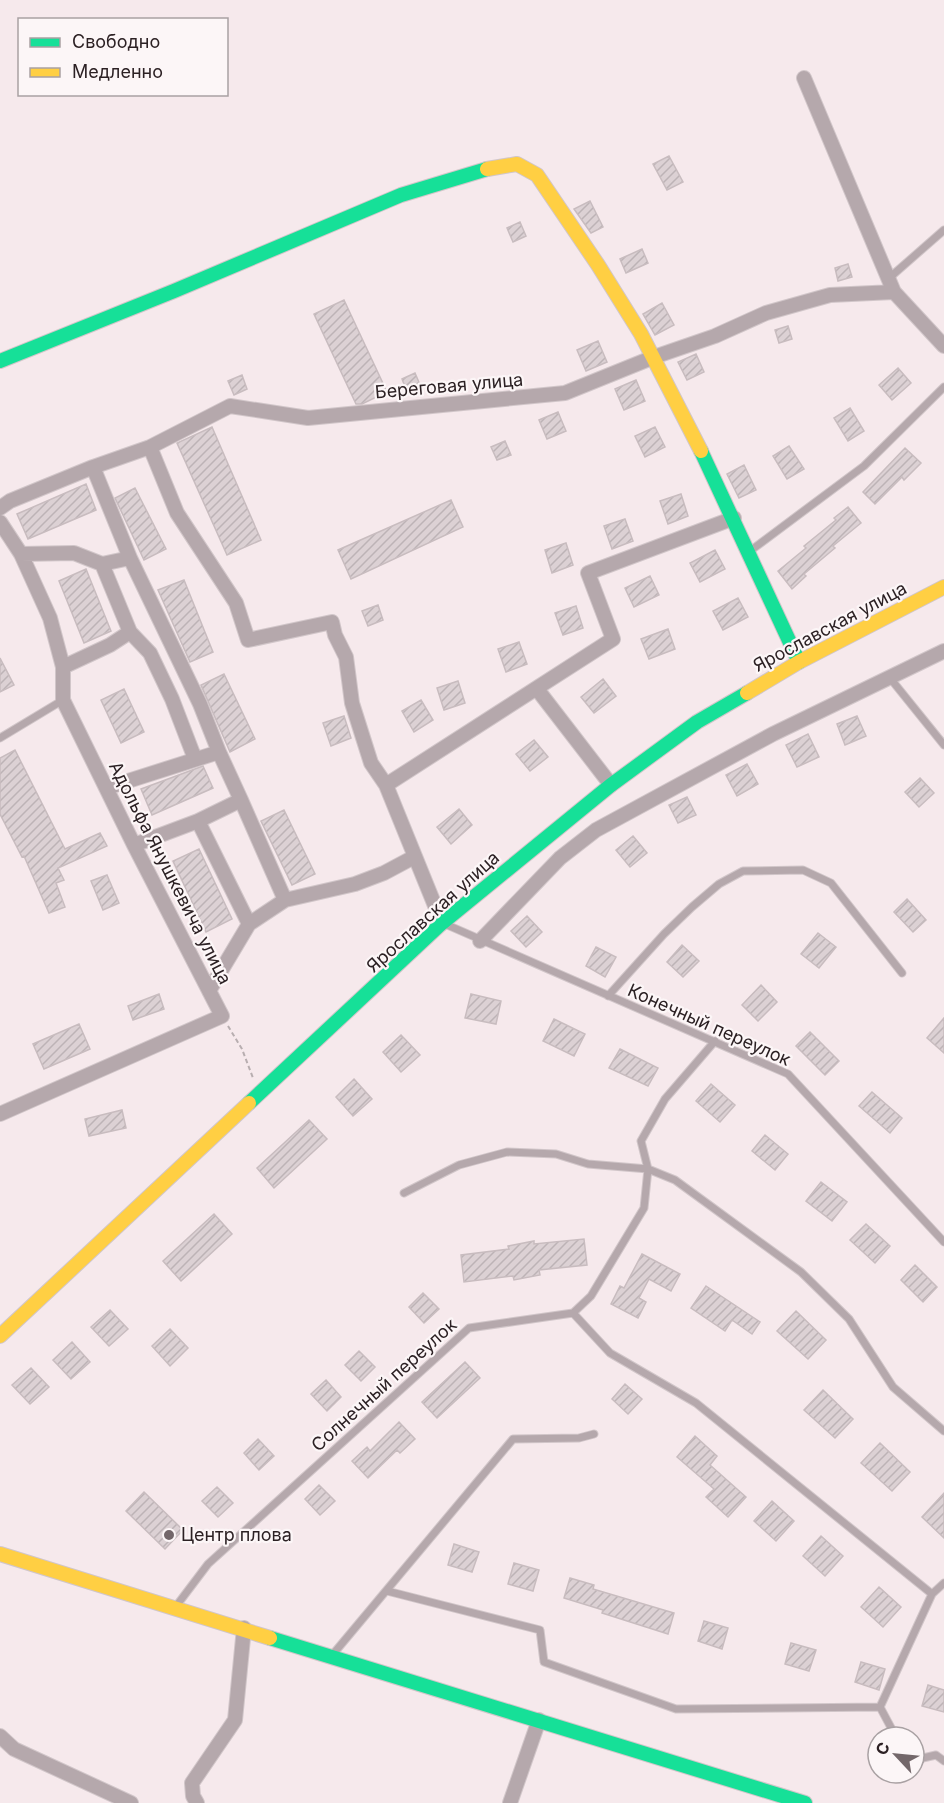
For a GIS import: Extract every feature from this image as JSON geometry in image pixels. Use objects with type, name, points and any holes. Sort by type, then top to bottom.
[{"type":"main road","points":[[0,361],[401,195],[492,168],[517,164],[537,175],[615,292],[654,357],[734,518],[799,662]]},
{"type":"main road","name":"Ярославская улица","points":[[0,1336],[442,923],[610,786],[697,722],[799,662],[944,587]]},
{"type":"main road","points":[[0,1554],[805,1803]]},
{"type":"street","points":[[804,78],[891,286],[944,346]]},
{"type":"street","name":"Береговая улица","points":[[5,504],[93,467],[150,447],[230,406],[308,418],[565,393],[654,357],[715,336],[766,314],[830,295],[891,286]]},
{"type":"street","points":[[150,447],[177,513],[236,603],[248,640],[332,622],[335,635],[346,657],[352,703],[371,763],[386,785],[442,923]]},
{"type":"street","points":[[93,467],[130,558],[200,704],[285,900]]},
{"type":"street","points":[[386,785],[613,639],[588,573],[734,518]]},
{"type":"street","name":"Адольфа Янушкевича улица","points":[[0,522],[21,554],[50,618],[63,667],[63,700],[222,1016]]},
{"type":"street","points":[[21,554],[74,553],[102,564],[130,558]]},
{"type":"street","points":[[102,564],[130,632],[150,653],[172,699],[195,759]]},
{"type":"street","points":[[63,667],[110,645],[130,632]]},
{"type":"street","points":[[480,941],[560,858],[596,830],[773,734],[944,651]]},
{"type":"street","points":[[537,689],[610,786]]},
{"type":"street","points":[[106,788],[219,752]]},
{"type":"street","points":[[134,845],[198,821],[241,800]]},
{"type":"street","points":[[198,821],[249,924]]},
{"type":"street","points":[[209,991],[249,924],[285,900],[355,884],[384,873],[414,857]]},
{"type":"street","points":[[0,1114],[222,1016]]},
{"type":"street","points":[[196,1803],[192,1783],[235,1720],[244,1628]]},
{"type":"street","points":[[510,1803],[539,1720]]},
{"type":"street","points":[[0,1736],[14,1749],[130,1803]]},
{"type":"lane","points":[[891,286],[944,230]]},
{"type":"lane","points":[[748,553],[864,466],[944,387]]},
{"type":"lane","points":[[890,678],[944,745]]},
{"type":"lane","points":[[0,738],[63,700]]},
{"type":"lane","points":[[608,996],[664,934],[692,907],[719,884],[743,871],[803,870],[831,883],[902,973]]},
{"type":"lane","name":"Конечный переулок","points":[[442,923],[788,1074],[944,1242]]},
{"type":"lane","points":[[715,1041],[665,1099],[641,1142],[648,1169],[644,1208],[591,1296],[573,1313],[610,1353],[696,1402],[932,1594]]},
{"type":"lane","points":[[404,1193],[459,1165],[507,1152],[556,1154],[588,1164],[648,1169],[675,1180],[801,1272],[849,1319],[893,1387],[944,1431]]},
{"type":"lane","name":"Солнечный переулок","points":[[176,1607],[208,1564],[469,1328],[573,1313]]},
{"type":"lane","points":[[333,1656],[513,1439],[579,1437],[594,1434]]},
{"type":"lane","points":[[880,1707],[932,1594],[944,1583]]},
{"type":"lane","points":[[387,1591],[540,1630],[544,1662],[676,1709],[880,1707]]},
{"type":"lane","points":[[880,1707],[890,1725]]},
{"type":"lane","points":[[926,1757],[936,1755],[944,1761]]},
{"type":"path","points":[[222,1016],[242,1049],[260,1095]]},
{"type":"building","points":[[669,156],[683,182],[667,190],[653,164]]},
{"type":"building","points":[[590,201],[603,227],[591,233],[574,209]]},
{"type":"building","points":[[520,222],[526,236],[513,242],[507,228]]},
{"type":"building","points":[[642,249],[648,263],[626,273],[620,259]]},
{"type":"building","points":[[848,264],[852,277],[838,281],[835,268]]},
{"type":"building","points":[[344,300],[387,392],[362,404],[356,404],[314,314]]},
{"type":"building","points":[[662,303],[674,325],[655,335],[643,314]]},
{"type":"building","points":[[788,326],[792,339],[779,343],[775,330]]},
{"type":"building","points":[[598,341],[607,362],[586,371],[577,350]]},
{"type":"building","points":[[696,354],[704,372],[687,380],[678,362]]},
{"type":"building","points":[[898,368],[911,383],[892,400],[879,385]]},
{"type":"building","points":[[415,373],[421,387],[407,392],[402,379]]},
{"type":"building","points":[[242,375],[247,389],[234,395],[228,381]]},
{"type":"building","points":[[636,380],[645,401],[624,410],[615,389]]},
{"type":"building","points":[[850,408],[864,431],[848,441],[834,418]]},
{"type":"building","points":[[558,412],[566,431],[547,439],[539,420]]},
{"type":"building","points":[[212,427],[261,540],[227,555],[177,443]]},
{"type":"building","points":[[655,427],[665,447],[645,457],[635,436]]},
{"type":"building","points":[[505,441],[511,455],[497,460],[491,447]]},
{"type":"building","points":[[789,446],[804,469],[787,479],[773,456]]},
{"type":"building","points":[[905,448],[921,463],[904,480],[902,477],[875,504],[863,492]]},
{"type":"building","points":[[744,465],[756,490],[739,498],[727,474]]},
{"type":"building","points":[[86,484],[96,510],[28,539],[17,514]]},
{"type":"building","points":[[135,488],[166,549],[144,560],[115,498]]},
{"type":"building","points":[[681,494],[688,516],[668,524],[660,501]]},
{"type":"building","points":[[451,500],[463,527],[351,579],[338,550]]},
{"type":"building","points":[[848,507],[861,523],[833,546],[835,548],[804,574],[806,576],[792,589],[778,571],[806,548],[804,546]]},
{"type":"building","points":[[625,519],[633,541],[612,549],[604,526]]},
{"type":"building","points":[[566,543],[573,565],[552,573],[545,550]]},
{"type":"building","points":[[715,550],[725,569],[700,582],[690,563]]},
{"type":"building","points":[[86,569],[111,631],[84,643],[59,581]]},
{"type":"building","points":[[650,576],[659,595],[634,607],[625,588]]},
{"type":"building","points":[[184,580],[213,652],[190,662],[158,590]]},
{"type":"building","points":[[738,598],[748,617],[723,630],[713,611]]},
{"type":"building","points":[[378,605],[383,620],[368,626],[362,611]]},
{"type":"building","points":[[576,606],[583,628],[563,635],[555,613]]},
{"type":"building","points":[[668,629],[675,649],[649,659],[641,639]]},
{"type":"building","points":[[519,642],[527,664],[506,672],[498,649]]},
{"type":"building","points":[[0,658],[14,685],[0,692]]},
{"type":"building","points":[[224,674],[255,739],[230,752],[201,685]]},
{"type":"building","points":[[603,679],[616,696],[594,713],[581,697]]},
{"type":"building","points":[[458,681],[465,703],[444,710],[437,688]]},
{"type":"building","points":[[124,689],[144,732],[121,743],[101,700]]},
{"type":"building","points":[[421,700],[433,720],[414,732],[402,711]]},
{"type":"building","points":[[344,716],[351,738],[331,746],[323,723]]},
{"type":"building","points":[[857,716],[866,736],[845,745],[837,724]]},
{"type":"building","points":[[808,734],[819,757],[797,767],[786,745]]},
{"type":"building","points":[[534,740],[548,757],[530,771],[516,754]]},
{"type":"building","points":[[15,750],[65,849],[100,833],[107,846],[58,868],[64,880],[56,883],[65,907],[49,913],[24,856],[22,857],[0,814],[0,758]]},
{"type":"building","points":[[747,764],[758,784],[737,796],[726,775]]},
{"type":"building","points":[[203,766],[213,788],[152,815],[141,789]]},
{"type":"building","points":[[920,778],[934,793],[919,807],[905,792]]},
{"type":"building","points":[[687,797],[696,815],[678,823],[669,805]]},
{"type":"building","points":[[459,809],[472,825],[451,844],[437,827]]},
{"type":"building","points":[[284,810],[315,874],[292,885],[261,821]]},
{"type":"building","points":[[633,836],[647,853],[630,867],[616,850]]},
{"type":"building","points":[[199,849],[232,919],[206,932],[173,861]]},
{"type":"building","points":[[107,875],[119,903],[103,910],[91,881]]},
{"type":"building","points":[[907,899],[926,920],[913,932],[894,912]]},
{"type":"building","points":[[527,916],[542,932],[526,947],[511,931]]},
{"type":"building","points":[[818,933],[836,947],[819,968],[801,954]]},
{"type":"building","points":[[682,945],[699,961],[683,977],[667,962]]},
{"type":"building","points":[[596,947],[616,957],[605,977],[586,966]]},
{"type":"building","points":[[761,985],[777,1002],[758,1021],[742,1005]]},
{"type":"building","points":[[159,994],[164,1009],[133,1020],[128,1006]]},
{"type":"building","points":[[471,994],[501,1001],[496,1024],[465,1018]]},
{"type":"building","points":[[944,1018],[944,1053],[927,1038]]},
{"type":"building","points":[[554,1019],[585,1034],[574,1056],[543,1041]]},
{"type":"building","points":[[79,1024],[90,1049],[44,1069],[33,1044]]},
{"type":"building","points":[[810,1032],[839,1061],[825,1075],[796,1046]]},
{"type":"building","points":[[401,1035],[420,1055],[401,1072],[383,1052]]},
{"type":"building","points":[[620,1049],[658,1068],[648,1086],[609,1068]]},
{"type":"building","points":[[354,1079],[372,1099],[353,1116],[336,1097]]},
{"type":"building","points":[[711,1084],[735,1105],[720,1122],[696,1101]]},
{"type":"building","points":[[872,1092],[902,1118],[890,1133],[859,1106]]},
{"type":"building","points":[[122,1110],[126,1128],[89,1136],[85,1119]]},
{"type":"building","points":[[309,1120],[327,1139],[274,1188],[257,1168]]},
{"type":"building","points":[[765,1135],[788,1154],[775,1170],[752,1151]]},
{"type":"building","points":[[821,1182],[847,1202],[832,1221],[806,1201]]},
{"type":"building","points":[[214,1214],[232,1234],[181,1281],[163,1261]]},
{"type":"building","points":[[866,1224],[890,1246],[875,1263],[850,1240]]},
{"type":"building","points":[[584,1239],[587,1265],[539,1270],[540,1275],[514,1280],[513,1276],[464,1282],[461,1255],[509,1249],[508,1246],[534,1241],[534,1244]]},
{"type":"building","points":[[642,1254],[680,1274],[671,1291],[649,1279],[639,1298],[646,1302],[638,1318],[611,1304],[620,1286],[624,1288]]},
{"type":"building","points":[[915,1265],[937,1287],[923,1302],[901,1280]]},
{"type":"building","points":[[706,1286],[760,1322],[752,1334],[732,1320],[725,1331],[691,1308]]},
{"type":"building","points":[[423,1293],[439,1309],[424,1323],[409,1307]]},
{"type":"building","points":[[110,1310],[128,1329],[109,1346],[91,1327]]},
{"type":"building","points":[[796,1311],[826,1340],[808,1359],[777,1331]]},
{"type":"building","points":[[170,1329],[188,1348],[170,1366],[152,1346]]},
{"type":"building","points":[[72,1342],[90,1362],[71,1379],[53,1360]]},
{"type":"building","points":[[359,1351],[375,1367],[361,1381],[345,1365]]},
{"type":"building","points":[[465,1362],[480,1378],[437,1418],[422,1402]]},
{"type":"building","points":[[31,1368],[49,1387],[30,1404],[12,1385]]},
{"type":"building","points":[[326,1380],[341,1397],[327,1411],[311,1394]]},
{"type":"building","points":[[625,1384],[642,1399],[628,1414],[612,1399]]},
{"type":"building","points":[[823,1390],[853,1419],[835,1438],[804,1410]]},
{"type":"building","points":[[399,1422],[415,1439],[400,1453],[397,1450],[368,1478],[352,1461],[367,1447],[370,1451]]},
{"type":"building","points":[[695,1436],[717,1456],[710,1465],[746,1497],[728,1517],[706,1497],[714,1489],[677,1457]]},
{"type":"building","points":[[258,1439],[274,1456],[259,1470],[244,1453]]},
{"type":"building","points":[[880,1443],[910,1472],[892,1491],[861,1463]]},
{"type":"building","points":[[319,1485],[335,1501],[320,1515],[305,1499]]},
{"type":"building","points":[[217,1487],[233,1503],[218,1517],[202,1501]]},
{"type":"building","points":[[144,1492],[183,1530],[165,1549],[126,1511]]},
{"type":"building","points":[[944,1493],[944,1538],[922,1517]]},
{"type":"building","points":[[772,1501],[794,1521],[776,1541],[754,1521]]},
{"type":"building","points":[[821,1536],[843,1556],[825,1576],[803,1556]]},
{"type":"building","points":[[454,1544],[479,1552],[472,1572],[448,1565]]},
{"type":"building","points":[[514,1563],[539,1570],[533,1591],[508,1584]]},
{"type":"building","points":[[570,1578],[594,1585],[593,1589],[674,1613],[668,1634],[564,1598]]},
{"type":"building","points":[[879,1587],[901,1607],[883,1627],[861,1607]]},
{"type":"building","points":[[704,1621],[728,1628],[722,1649],[698,1641]]},
{"type":"building","points":[[791,1643],[816,1650],[809,1671],[785,1664]]},
{"type":"building","points":[[861,1662],[885,1669],[879,1690],[855,1682]]},
{"type":"building","points":[[928,1685],[944,1690],[944,1712],[922,1706]]},
{"type":"traffic: fast","points":[[0,361],[174,291],[401,195],[487,169]]},
{"type":"traffic: fast","points":[[701,451],[799,662]]},
{"type":"traffic: fast","points":[[249,1103],[442,923],[611,785],[697,722],[747,693]]},
{"type":"traffic: fast","points":[[270,1638],[805,1803]]},
{"type":"traffic: slow","points":[[487,169],[517,164],[537,175],[641,334],[701,451]]},
{"type":"traffic: slow","points":[[747,693],[799,662],[944,587]]},
{"type":"traffic: slow","points":[[0,1336],[249,1103]]},
{"type":"traffic: slow","points":[[0,1554],[270,1638]]},
{"type":"place","name":"Центр плова","points":[[169,1535]]}]
